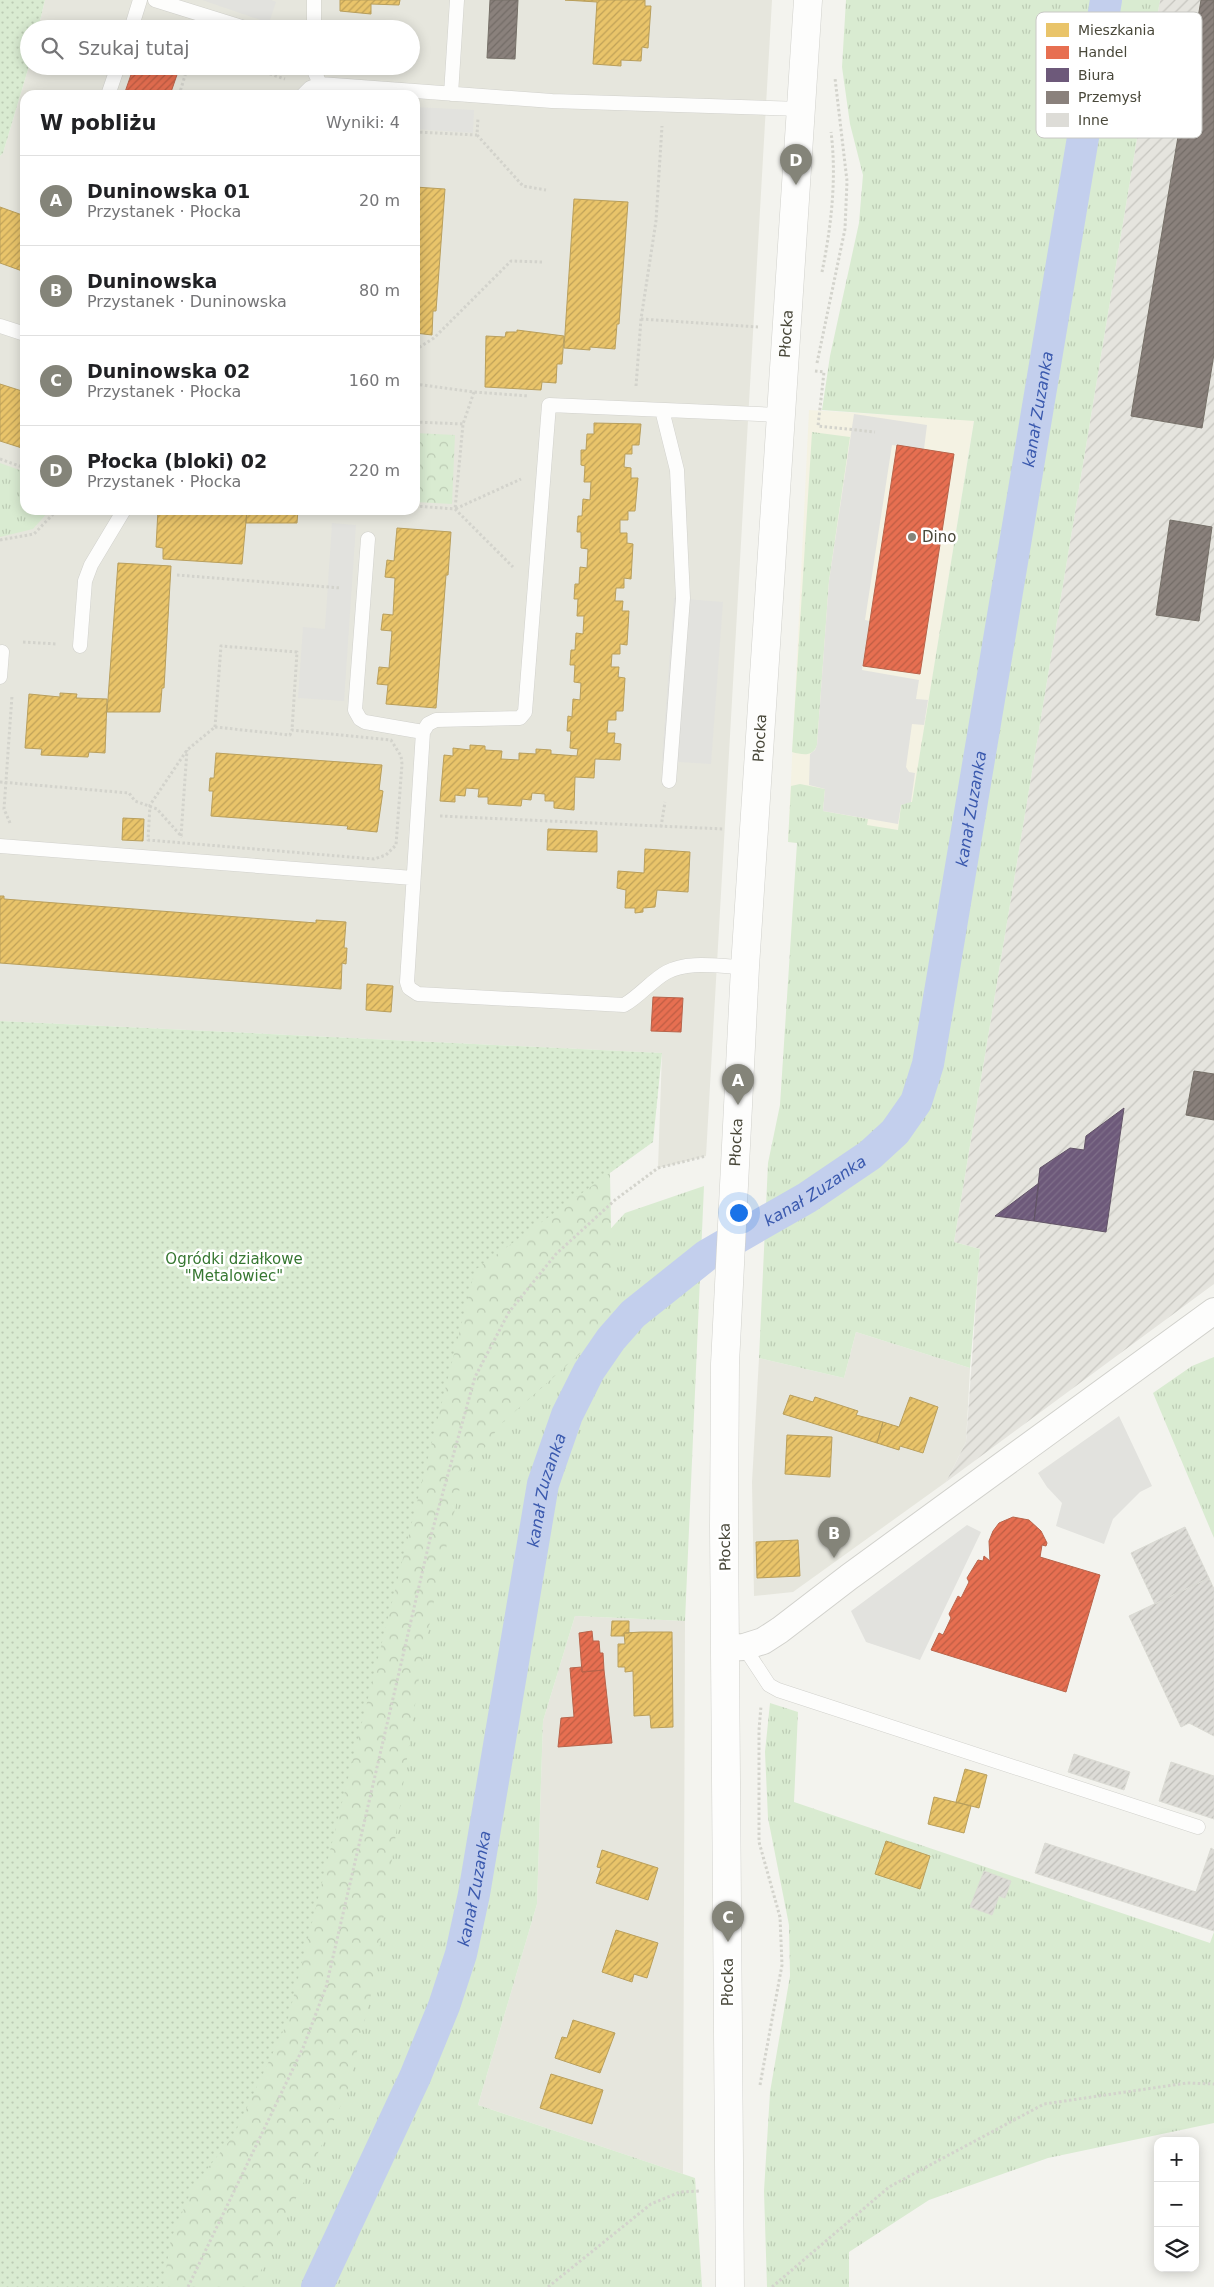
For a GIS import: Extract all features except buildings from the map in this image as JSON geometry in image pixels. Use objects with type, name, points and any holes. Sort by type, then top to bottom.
[{"type":"street","name":"Płocka","points":[[730,2287],[735,1647],[725,1364],[745,968],[808,0]]},
{"type":"street","points":[[735,1647],[763,1640],[780,1630],[849,1577],[1210,1318]]},
{"type":"lane","points":[[134,20],[140,0]]},
{"type":"lane","points":[[155,0],[219,20]]},
{"type":"lane","points":[[314,0],[314,20]]},
{"type":"lane","points":[[451,94],[456,0]]},
{"type":"lane","points":[[110,90],[115,75]]},
{"type":"lane","points":[[312,75],[311,89],[339,90]]},
{"type":"lane","points":[[420,93],[663,105],[802,109]]},
{"type":"lane","points":[[0,326],[20,332]]},
{"type":"lane","points":[[745,968],[684,965],[667,972],[637,998],[624,1005],[418,994],[409,988],[407,982],[423,732],[436,720],[520,718],[525,712],[548,405],[780,415]]},
{"type":"lane","points":[[662,410],[677,470],[683,598],[669,781]]},
{"type":"lane","points":[[80,646],[85,581],[91,565],[121,515]]},
{"type":"lane","points":[[368,539],[356,714],[365,722],[423,732]]},
{"type":"lane","points":[[0,677],[2,652]]},
{"type":"lane","points":[[0,846],[413,878]]},
{"type":"lane","points":[[735,1647],[769,1685],[778,1690],[1198,1827]]},
{"type":"path","points":[[181,90],[185,75]]},
{"type":"path","points":[[271,75],[311,89]]},
{"type":"path","points":[[634,409],[641,319],[656,221],[663,105]]},
{"type":"path","points":[[477,135],[523,186],[546,190]]},
{"type":"path","points":[[420,347],[434,338],[511,261],[542,262]]},
{"type":"path","points":[[641,319],[765,327]]},
{"type":"path","points":[[815,371],[824,372],[818,426],[875,432]]},
{"type":"path","points":[[420,385],[474,392],[541,397],[548,405]]},
{"type":"path","points":[[455,509],[463,424],[474,392]]},
{"type":"path","points":[[420,422],[463,424]]},
{"type":"path","points":[[0,459],[20,466]]},
{"type":"path","points":[[420,506],[455,509],[544,469]]},
{"type":"path","points":[[455,509],[535,589]]},
{"type":"path","points":[[0,540],[34,534],[52,515]]},
{"type":"path","points":[[177,575],[364,589]]},
{"type":"path","points":[[16,642],[80,646]]},
{"type":"path","points":[[215,727],[221,646],[297,652],[292,730],[290,735],[215,727],[187,750],[150,805],[148,840],[374,859],[386,855],[398,839],[402,764],[401,756],[395,745],[388,739],[292,730]]},
{"type":"path","points":[[12,689],[4,809],[6,816],[28,848]]},
{"type":"path","points":[[181,836],[187,750]]},
{"type":"path","points":[[0,782],[129,793],[135,801],[158,809],[187,843]]},
{"type":"path","points":[[417,815],[732,830]]},
{"type":"path","points":[[188,2287],[303,2048],[326,1987],[430,1539],[475,1377],[509,1312],[556,1254],[615,1200],[658,1168],[706,1156],[735,1152]]},
{"type":"path","points":[[760,2088],[782,1965],[780,1917],[759,1842],[759,1722],[762,1700],[769,1685]]},
{"type":"path","points":[[772,2287],[889,2187],[1044,2104],[1187,2084],[1214,2084]]},
{"type":"path","points":[[548,2287],[637,2214],[659,2199],[686,2191],[708,2191]]},
{"type":"shaded area","points":[[45,0],[772,0],[706,1156],[658,1168],[662,1053],[0,1021],[0,156],[3,153],[20,96],[20,515],[420,515],[420,90],[22,90],[26,75],[420,75],[420,20],[40,20]]},
{"type":"shaded area","points":[[202,0],[271,0],[276,2],[270,20],[260,20]]},
{"type":"shaded area","points":[[1160,0],[1214,0],[1214,1284],[946,1482],[966,1442],[980,1249],[954,1242],[1137,138],[1202,138],[1202,12],[1158,12]]},
{"type":"shaded area","points":[[420,107],[474,110],[473,133],[420,129]]},
{"type":"shaded area","points":[[809,410],[974,420],[905,848],[788,842]]},
{"type":"shaded area","points":[[854,414],[927,425],[924,449],[892,445],[865,620],[870,621],[862,670],[919,680],[916,699],[928,700],[924,725],[912,724],[906,767],[909,772],[915,773],[911,802],[901,805],[898,824],[823,811],[825,789],[809,785],[810,754],[817,745],[829,581]]},
{"type":"shaded area","points":[[332,523],[356,525],[344,701],[298,698],[303,627],[325,629]]},
{"type":"shaded area","points":[[674,598],[723,602],[711,764],[662,761]]},
{"type":"shaded area","points":[[856,1332],[970,1368],[966,1442],[946,1482],[793,1592],[754,1596],[752,1482],[759,1358],[844,1378]]},
{"type":"shaded area","points":[[1119,1416],[1152,1486],[1140,1492],[1113,1519],[1104,1544],[1056,1526],[1062,1503],[1047,1487],[1038,1473]]},
{"type":"shaded area","points":[[967,1525],[981,1532],[920,1660],[866,1642],[851,1611]]},
{"type":"shaded area","points":[[575,1616],[685,1621],[683,2174],[478,2105],[537,1904],[543,1721]]},
{"type":"green space","points":[[0,0],[45,0],[40,20],[20,20],[20,75],[26,75],[22,90],[20,90],[20,96],[3,153],[0,156]]},
{"type":"green space","points":[[846,0],[1160,0],[1158,12],[1036,12],[1036,138],[1137,138],[954,1242],[980,1249],[970,1368],[856,1332],[844,1378],[759,1358],[768,1163],[780,1105],[797,843],[788,842],[791,786],[800,784],[825,789],[823,811],[868,819],[867,825],[898,830],[901,805],[906,802],[912,802],[974,421],[822,410],[830,356],[859,223],[863,175],[850,124],[842,67]]},
{"type":"green space","points":[[812,432],[850,437],[829,581],[817,745],[813,752],[804,754],[792,752]]},
{"type":"green space","points":[[420,433],[455,435],[452,504],[420,502]]},
{"type":"green space","points":[[0,463],[20,470],[20,515],[46,515],[33,529],[0,537]]},
{"type":"green space","name":"Ogródki działkowe \"Metalowiec\"","points":[[0,1021],[662,1053],[653,1142],[475,1270],[287,2023],[234,2135],[193,2187],[171,2239],[163,2287],[0,2287]]},
{"type":"green space","name":"Ogródki działkowe \"Metalowiec\"","points":[[0,1095],[609,1124],[613,1324],[500,1425],[461,1483],[435,1596],[419,1678],[374,1982],[347,2093],[253,2287],[0,2287]]},
{"type":"green space","points":[[704,1186],[685,1621],[575,1616],[543,1721],[537,1904],[478,2105],[695,2178],[702,2287],[207,2287],[457,1473],[512,1337],[625,1213]]},
{"type":"green space","points":[[1214,1357],[1214,1538],[1153,1393],[1192,1366]]},
{"type":"green space","points":[[770,1703],[798,1712],[794,1802],[1210,1943],[1214,1932],[1214,2123],[1048,2158],[929,2200],[849,2252],[849,2287],[767,2287],[764,2191],[770,2092],[790,1976],[789,1925],[768,1818],[765,1752]]},
{"type":"waterway","name":"kanał Zuzanka","points":[[1104,12],[1106,0]]},
{"type":"waterway","name":"kanał Zuzanka","points":[[317,2287],[415,2077],[444,2006],[461,1954],[474,1894],[543,1484],[567,1415],[589,1371],[611,1339],[633,1314],[707,1255],[808,1197],[870,1155],[895,1132],[916,1102],[928,1064],[1083,138]]},
{"type":"place","name":"Płocka (bloki) 02","points":[[796,185]]},
{"type":"place","name":"Dino","points":[[912,537]]},
{"type":"place","name":"Duninowska 01","points":[[738,1105]]},
{"type":"place","name":"Duninowska","points":[[834,1558]]},
{"type":"place","name":"Duninowska 02","points":[[728,1942]]}]
